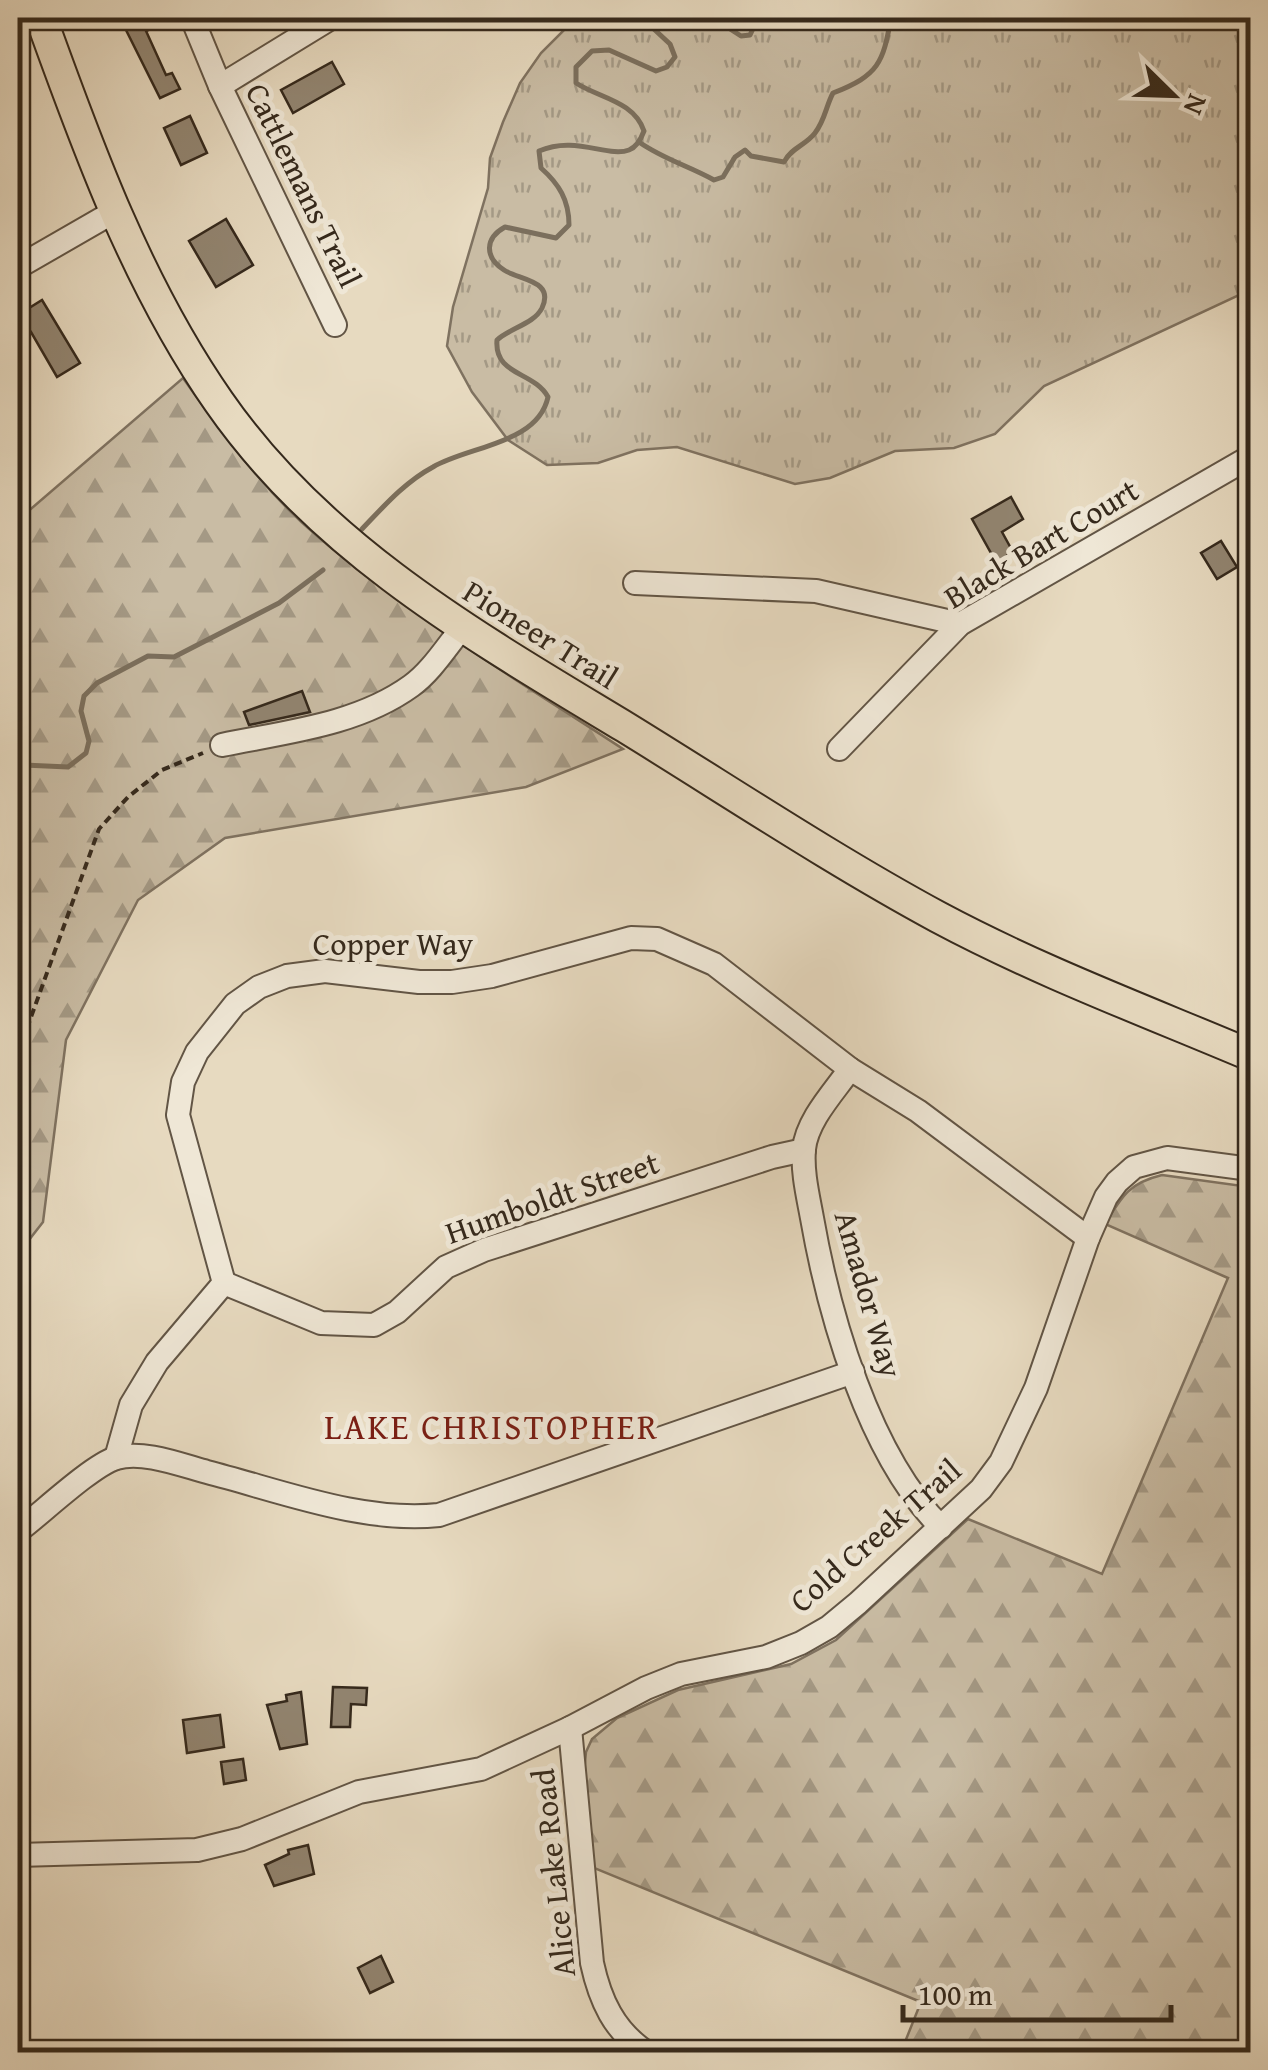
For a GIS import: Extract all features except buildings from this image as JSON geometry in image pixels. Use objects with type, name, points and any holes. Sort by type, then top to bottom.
[{"type":"main road","name":"Pioneer Trail","points":[[40,18],[116,210],[176,336],[220,404],[260,454],[352,546],[462,628],[937,916],[1038,966],[1250,1056]]},
{"type":"street","name":"Cattlemans Trail","points":[[192,18],[220,86],[335,326]]},
{"type":"street","points":[[220,86],[331,18]]},
{"type":"street","points":[[18,267],[116,210]]},
{"type":"street","name":"Black Bart Court","points":[[839,749],[960,624],[1250,457]]},
{"type":"street","points":[[635,583],[816,591],[960,624]]},
{"type":"street","points":[[222,745],[337,720],[377,706],[414,684],[462,628]]},
{"type":"street","name":"Copper Way","points":[[224,1284],[178,1115],[183,1082],[197,1052],[235,1004],[260,987],[287,976],[325,971],[452,982],[492,976],[631,938],[657,939],[714,964],[850,1069],[918,1111],[1088,1238]]},
{"type":"street","points":[[804,1150],[808,1133],[850,1069]]},
{"type":"street","name":"Humboldt Street","points":[[224,1284],[320,1323],[374,1324],[397,1312],[446,1267],[484,1250],[804,1150]]},
{"type":"street","name":"Amador Way","points":[[804,1150],[817,1248],[853,1372],[891,1460],[920,1505],[941,1527]]},
{"type":"street","name":"Cold Creek Trail","points":[[18,1854],[197,1850],[242,1839],[359,1792],[481,1769],[681,1674],[766,1657],[801,1643],[829,1627],[980,1489],[1015,1437],[1088,1238],[1117,1182],[1134,1167],[1167,1158],[1250,1169]]},
{"type":"street","points":[[116,1458],[131,1405],[148,1376],[224,1284]]},
{"type":"street","points":[[18,1531],[116,1458],[172,1463],[310,1499],[404,1518],[439,1514],[853,1372]]},
{"type":"street","name":"Alice Lake Road","points":[[570,1728],[592,1963],[600,1996],[628,2048]]},
{"type":"path","points":[[18,1054],[100,828],[128,797],[162,770],[222,745]]},
{"type":"green space","points":[[576,18],[1250,18],[1250,290],[1044,386],[995,434],[954,448],[895,451],[830,478],[795,484],[677,447],[637,450],[598,463],[547,465],[508,440],[472,392],[447,346],[453,307],[488,188],[490,158],[503,122],[520,83],[541,53]]},
{"type":"green space","points":[[183,378],[261,480],[316,535],[427,620],[623,749],[526,787],[225,838],[138,900],[66,1040],[43,1222],[18,1254],[18,520]]},
{"type":"green space","points":[[1162,1175],[1250,1187],[1250,2052],[901,2052],[921,2002],[594,1868],[584,1773],[586,1752],[592,1739],[617,1718],[678,1690],[791,1664],[836,1640],[968,1519],[1102,1574],[1228,1278],[1105,1224],[1128,1192]]},
{"type":"waterway","points":[[362,529],[423,473],[517,434],[542,413],[548,397],[534,382],[508,367],[498,352],[497,340],[538,313],[544,292],[534,282],[497,265],[490,254],[491,242],[505,227],[556,238],[569,225],[565,200],[541,168],[539,151],[565,145],[621,152],[638,142],[644,131],[639,121],[624,107],[576,83],[576,67],[592,51],[609,50],[656,71],[667,67],[675,57],[670,44],[642,18]]},
{"type":"waterway","points":[[713,18],[741,36],[750,35],[758,18]]},
{"type":"waterway","points":[[639,142],[714,180],[723,177],[735,157],[745,150],[751,156],[784,162],[815,133],[833,93],[860,80],[876,66],[891,18]]},
{"type":"waterway","points":[[934,18],[940,25],[948,26],[957,18]]},
{"type":"waterway","points":[[18,770],[24,765],[68,767],[86,753],[89,741],[81,711],[84,696],[97,683],[148,656],[174,657],[279,603],[323,570]]},
{"type":"district","name":"LAKE CHRISTOPHER","points":[[492,1426]]}]
